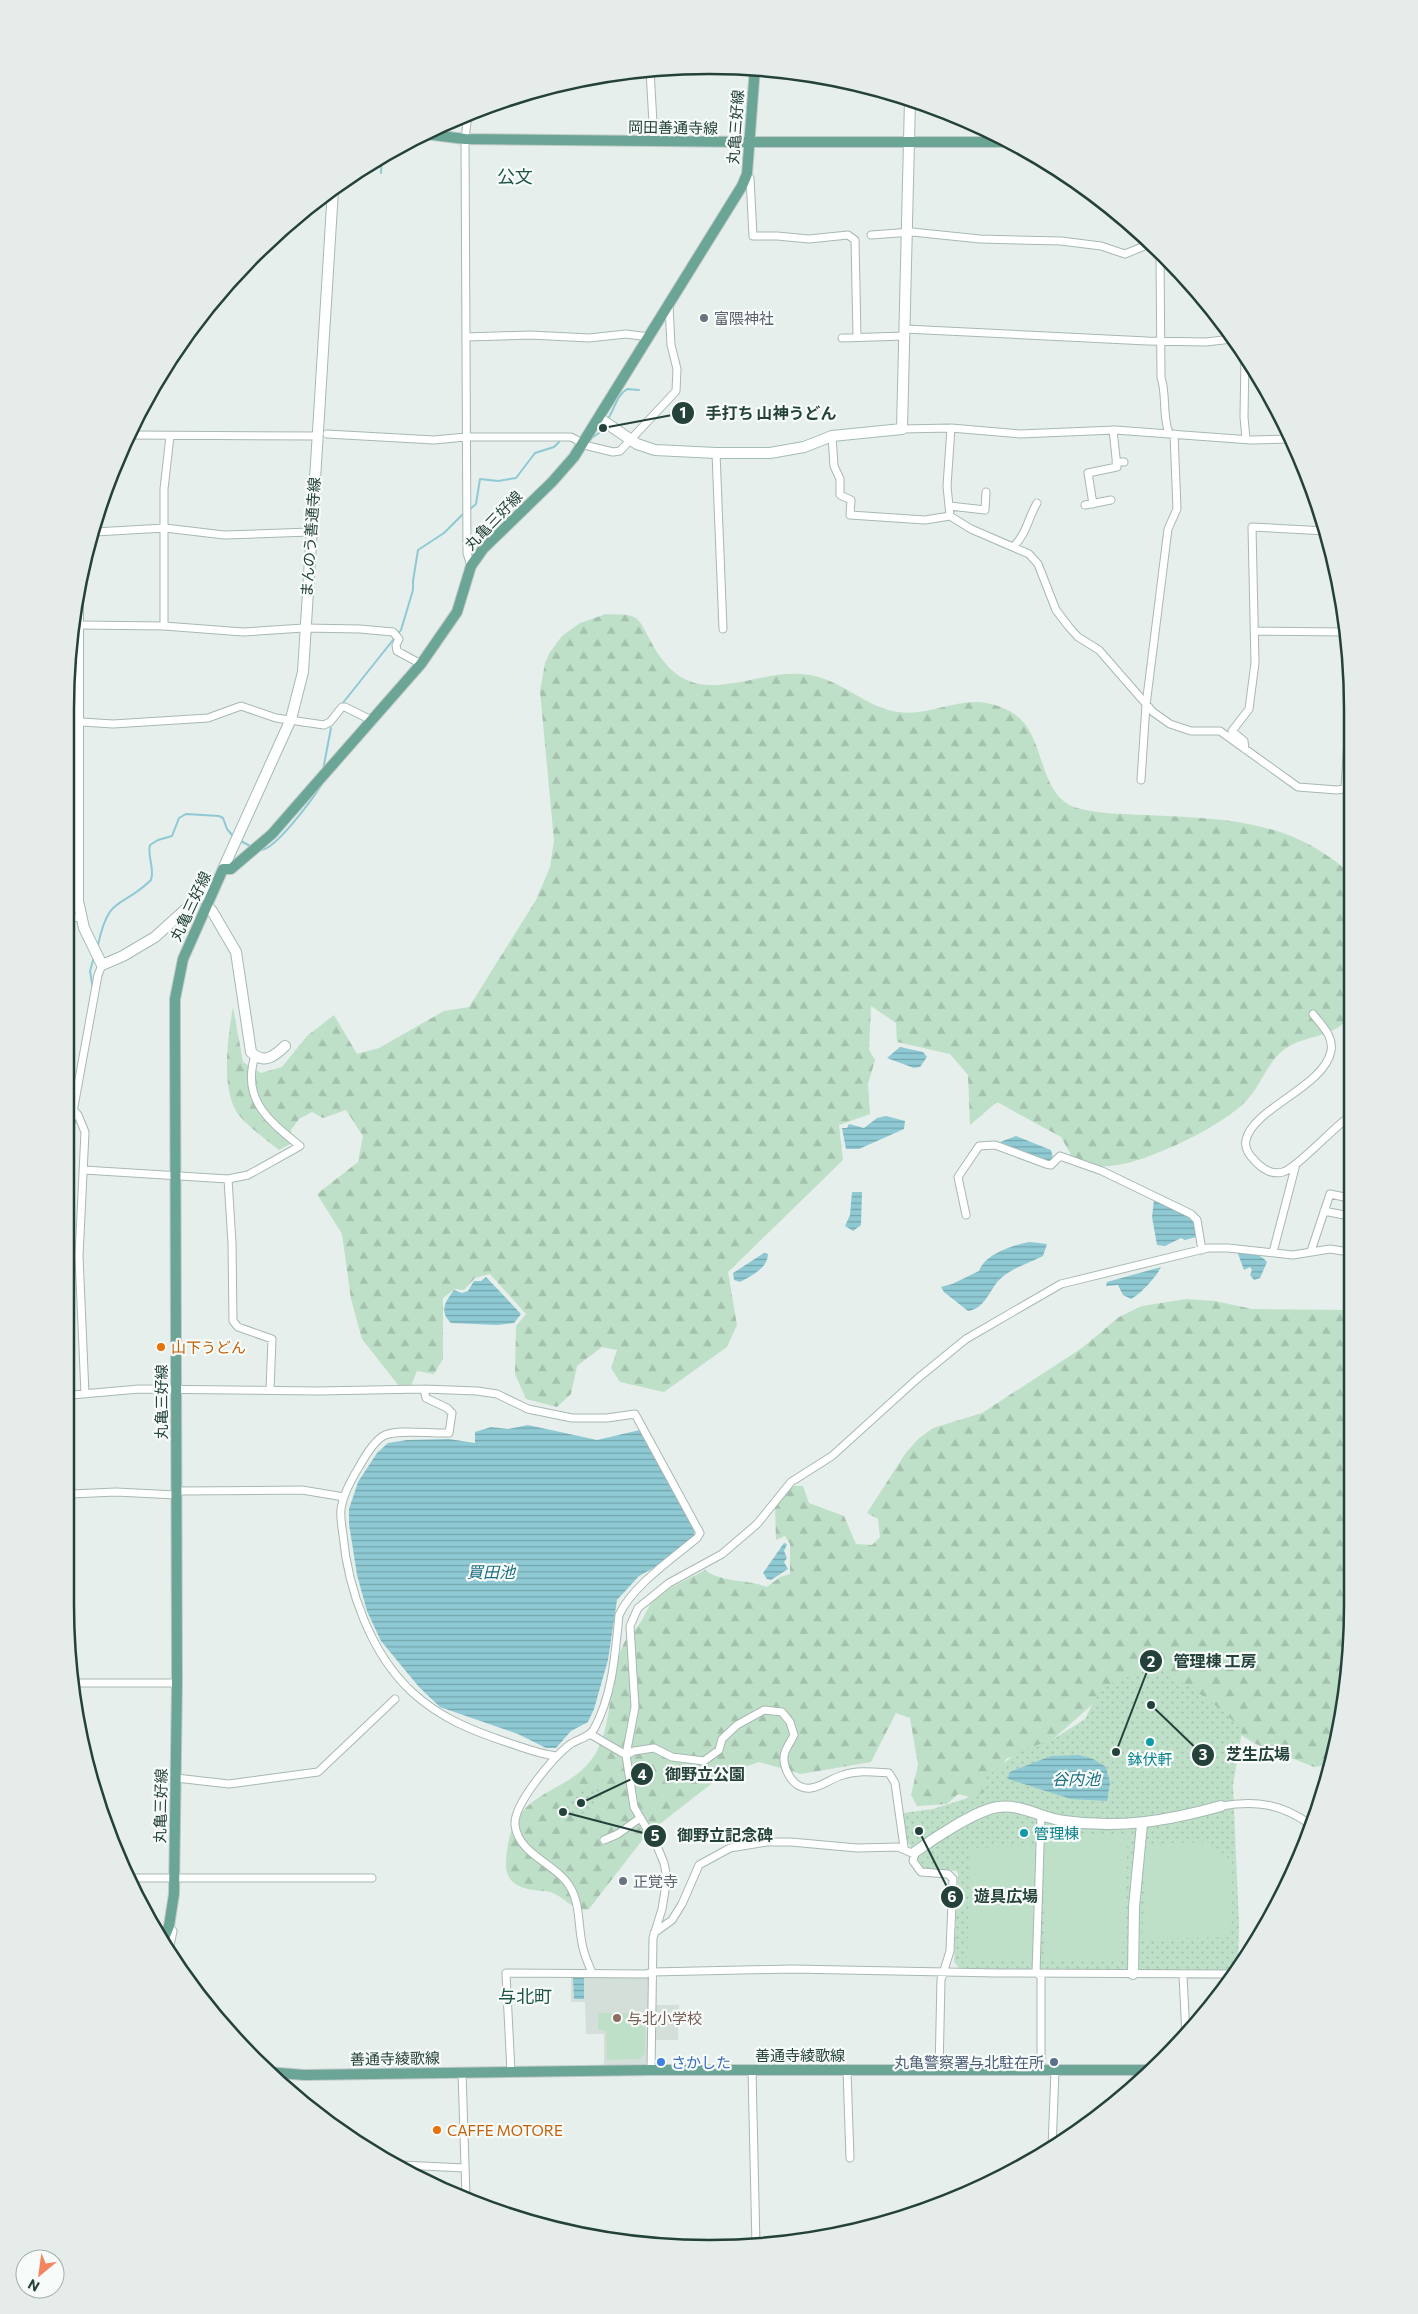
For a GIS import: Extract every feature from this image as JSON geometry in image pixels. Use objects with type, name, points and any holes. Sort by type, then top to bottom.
[{"type":"main road","name":"丸亀三好線","points":[[166,1934],[169,1926],[174,1878],[176,1778],[175,999],[183,959],[224,868],[231,869],[272,834],[373,721],[421,664],[457,612],[471,566],[483,549],[563,471],[582,444],[603,421],[649,337],[731,206],[747,174],[754,75]]},
{"type":"main road","name":"岡田善通寺線","points":[[436,136],[465,140],[996,142]]},
{"type":"main road","name":"善通寺綾歌線","points":[[279,2073],[304,2074],[652,2070],[1141,2070]]},
{"type":"street","points":[[650,77],[654,142]]},
{"type":"street","points":[[902,428],[910,106]]},
{"type":"street","points":[[467,122],[465,140],[467,553],[471,566]]},
{"type":"street","points":[[747,174],[750,178],[753,236],[809,239],[848,235],[855,240],[857,336]]},
{"type":"street","name":"まんのう善通寺線","points":[[224,868],[291,719],[303,672],[310,532],[322,435],[333,197]]},
{"type":"street","points":[[872,234],[907,232],[980,239],[1061,241],[1101,246],[1126,254],[1144,246]]},
{"type":"street","points":[[1141,780],[1146,705],[1168,529],[1177,509],[1171,434],[1164,422],[1160,341],[1160,262]]},
{"type":"street","points":[[136,435],[322,435],[434,440],[466,437],[566,437],[582,444],[613,452],[620,451],[676,391],[677,369],[670,345],[669,306]]},
{"type":"street","points":[[842,338],[905,333],[1206,342],[1226,340]]},
{"type":"street","points":[[466,337],[530,335],[588,338],[626,334],[649,337]]},
{"type":"street","points":[[1246,370],[1244,417],[1246,439]]},
{"type":"street","points":[[603,421],[630,439],[655,450],[716,453],[770,453],[804,447],[832,436],[902,428],[950,428],[1020,434],[1113,430],[1246,439],[1284,439]]},
{"type":"street","points":[[950,428],[948,486],[950,516]]},
{"type":"street","points":[[1093,504],[1094,488],[1088,473],[1099,473],[1117,467],[1120,462],[1113,430]]},
{"type":"street","points":[[164,626],[166,528],[164,489],[170,436]]},
{"type":"street","points":[[832,436],[834,466],[840,479],[840,495],[851,500],[850,514],[925,520],[950,516],[971,530],[1014,546],[1028,554],[1038,564],[1056,610],[1069,627],[1078,637],[1099,650],[1146,705],[1170,724],[1191,731],[1220,731],[1298,787],[1337,790],[1344,789]]},
{"type":"street","points":[[716,453],[723,629]]},
{"type":"street","points":[[950,506],[985,510],[986,492]]},
{"type":"street","points":[[1085,505],[1111,500]]},
{"type":"street","points":[[1014,546],[1026,532],[1030,514],[1037,503]]},
{"type":"street","points":[[1245,749],[1244,741],[1232,730],[1249,709],[1255,663],[1251,551],[1252,527],[1319,531]]},
{"type":"street","points":[[99,532],[166,528],[224,535],[310,532]]},
{"type":"street","points":[[79,627],[164,626],[243,632],[304,628],[360,629],[393,632],[399,639],[395,649],[421,664]]},
{"type":"street","points":[[1254,631],[1340,632]]},
{"type":"street","points":[[75,665],[74,820],[76,917],[102,965]]},
{"type":"street","points":[[74,725],[82,722],[114,724],[208,718],[241,706],[262,714],[324,725],[330,722],[342,707],[373,721]]},
{"type":"street","points":[[74,1098],[98,975],[102,965],[138,948],[154,937],[207,890],[215,887]]},
{"type":"street","points":[[207,906],[212,910],[236,952],[249,1048],[255,1056],[265,1059],[273,1058],[285,1046]]},
{"type":"street","points":[[1313,1014],[1331,1042],[1331,1051],[1326,1064],[1291,1096],[1254,1124],[1245,1141],[1248,1153],[1266,1171],[1274,1173],[1285,1172],[1344,1120]]},
{"type":"street","points":[[84,1170],[228,1178],[248,1175],[300,1146],[282,1132],[255,1100],[250,1080],[255,1056]]},
{"type":"street","points":[[74,1112],[85,1132],[79,1256],[85,1394]]},
{"type":"street","points":[[966,1215],[958,1177],[979,1146],[990,1144],[1051,1165],[1060,1156],[1102,1171],[1191,1214],[1197,1220],[1202,1250]]},
{"type":"street","points":[[1273,1252],[1296,1164]]},
{"type":"street","points":[[228,1178],[232,1243],[233,1321],[238,1327],[272,1339],[270,1390]]},
{"type":"street","points":[[1311,1252],[1330,1194],[1344,1197]]},
{"type":"street","points":[[1324,1211],[1344,1215]]},
{"type":"street","points":[[652,2070],[654,1933],[662,1909],[666,1878],[664,1863],[640,1818],[631,1793],[626,1755],[635,1707],[630,1626],[634,1615],[644,1601],[670,1583],[722,1554],[757,1524],[791,1482],[832,1456],[917,1379],[966,1340],[1061,1284],[1202,1250],[1228,1248],[1293,1255],[1330,1249],[1344,1251]]},
{"type":"street","points":[[74,1395],[139,1389],[318,1391],[424,1389],[477,1391],[497,1394],[528,1410],[572,1418],[608,1418],[635,1414],[700,1533],[697,1538],[635,1591],[623,1606],[619,1614],[607,1700],[590,1734],[577,1740],[556,1756],[522,1801],[516,1814],[515,1827],[524,1844],[537,1858],[564,1878],[573,1891],[578,1908],[582,1948],[592,1973]]},
{"type":"street","points":[[424,1389],[426,1398],[447,1408],[452,1413],[449,1433],[394,1434],[381,1438],[362,1461],[344,1496],[340,1511],[348,1574],[356,1598],[379,1647],[404,1683],[437,1712],[461,1726],[538,1754],[556,1756]]},
{"type":"street","points":[[74,1494],[116,1492],[176,1495],[180,1491],[226,1490],[271,1492],[302,1490],[344,1496]]},
{"type":"street","points":[[79,1683],[177,1682]]},
{"type":"street","points":[[176,1778],[229,1784],[318,1772],[395,1699]]},
{"type":"street","points":[[626,1755],[634,1750],[654,1748],[672,1757],[704,1761],[719,1750],[722,1739],[738,1725],[764,1710],[782,1712],[790,1722],[794,1735],[785,1753],[784,1761],[794,1782],[802,1788],[811,1788],[843,1775],[859,1772],[889,1773],[896,1783],[904,1848]]},
{"type":"street","points":[[590,1734],[626,1755]]},
{"type":"street","points":[[914,1853],[986,1810],[1007,1806],[1073,1823],[1142,1824],[1174,1819],[1221,1806],[1267,1804],[1284,1808],[1306,1822]]},
{"type":"street","points":[[1036,1973],[1041,1815]]},
{"type":"street","points":[[604,1840],[618,1834],[640,1818]]},
{"type":"street","points":[[1134,1974],[1134,1907],[1142,1824]]},
{"type":"street","points":[[654,1933],[672,1920],[682,1904],[699,1865],[730,1848],[768,1842],[791,1842],[857,1848],[904,1848],[914,1853]]},
{"type":"street","points":[[914,1853],[913,1861],[921,1872],[948,1874],[953,1879],[950,1950],[943,1972],[939,2070]]},
{"type":"street","points":[[135,1878],[372,1878]]},
{"type":"street","points":[[169,1926],[173,1931],[171,1942]]},
{"type":"street","points":[[511,2072],[506,1973],[646,1974],[652,1972],[792,1968],[943,1972],[1226,1974]]},
{"type":"street","points":[[1036,1973],[1041,1976],[1041,2071]]},
{"type":"street","points":[[1183,1975],[1185,2026]]},
{"type":"street","points":[[752,2070],[756,2239]]},
{"type":"street","points":[[847,2070],[850,2158]]},
{"type":"street","points":[[1052,2139],[1055,2071]]},
{"type":"street","points":[[462,2072],[466,2192]]},
{"type":"street","points":[[410,2165],[464,2168]]},
{"type":"shaded area","name":"与北小学校","points":[[571,1974],[649,1976],[649,2062],[643,2066],[604,2066],[604,2034],[586,2034],[585,2002],[571,2002]]},
{"type":"shaded area","points":[[655,2005],[679,2005],[678,2040],[655,2040]]},
{"type":"green space","points":[[606,614],[633,616],[642,625],[666,664],[688,681],[698,684],[721,685],[784,674],[797,674],[822,678],[875,705],[897,712],[912,713],[980,702],[995,705],[1011,712],[1023,721],[1031,734],[1047,777],[1054,790],[1064,801],[1077,808],[1111,813],[1234,821],[1277,831],[1317,849],[1344,868],[1344,1023],[1323,1034],[1296,1043],[1280,1053],[1247,1100],[1223,1120],[1189,1139],[1153,1155],[1123,1164],[1078,1167],[1061,1137],[997,1102],[970,1125],[968,1075],[950,1054],[897,1042],[896,1023],[871,1006],[869,1050],[875,1060],[868,1084],[870,1114],[839,1125],[843,1160],[728,1272],[737,1325],[727,1347],[664,1392],[620,1382],[611,1368],[617,1350],[602,1347],[577,1366],[571,1394],[557,1407],[526,1399],[515,1374],[516,1326],[526,1314],[490,1274],[475,1278],[464,1290],[455,1289],[443,1298],[443,1359],[434,1374],[417,1371],[411,1386],[399,1386],[362,1339],[351,1299],[342,1234],[317,1194],[358,1162],[363,1136],[346,1110],[323,1118],[312,1112],[299,1119],[291,1130],[292,1143],[279,1150],[244,1121],[236,1111],[228,1087],[227,1060],[233,1007],[243,1062],[261,1073],[282,1067],[307,1036],[334,1015],[357,1054],[379,1048],[444,1011],[469,1007],[536,900],[550,867],[554,841],[540,691],[545,663],[550,652],[562,636],[580,623]]},
{"type":"green space","points":[[1186,1299],[1215,1301],[1252,1309],[1344,1310],[1343,1647],[1339,1688],[1324,1765],[1314,1767],[1256,1744],[1214,1719],[1094,1703],[1050,1742],[1006,1759],[991,1792],[977,1799],[958,1794],[947,1804],[917,1806],[911,1795],[918,1765],[910,1718],[896,1713],[871,1762],[801,1774],[759,1762],[724,1774],[647,1834],[589,1909],[578,1909],[558,1895],[525,1888],[513,1882],[509,1877],[506,1863],[510,1837],[518,1818],[529,1805],[542,1795],[571,1778],[585,1767],[597,1751],[606,1724],[620,1652],[627,1638],[640,1623],[655,1598],[705,1570],[719,1577],[767,1587],[780,1577],[790,1574],[790,1544],[785,1536],[776,1540],[775,1508],[793,1486],[803,1486],[809,1503],[844,1516],[856,1544],[872,1545],[880,1537],[878,1519],[867,1513],[905,1454],[918,1439],[933,1428],[982,1413],[1082,1348],[1119,1317],[1142,1306]]},
{"type":"green space","points":[[1161,1670],[1194,1690],[1224,1712],[1242,1731],[1233,1785],[1239,1925],[1238,1956],[1227,1972],[960,1969],[954,1962],[957,1871],[923,1868],[906,1839],[903,1813],[933,1809],[986,1792],[983,1780],[1019,1751],[1052,1740],[1085,1719],[1097,1695],[1112,1683],[1144,1671]]},
{"type":"green space","points":[[587,1788],[600,1792],[593,1810],[578,1815],[559,1814],[559,1811],[573,1795]]},
{"type":"green space","points":[[1046,1833],[1128,1836],[1122,1962],[1044,1961]]},
{"type":"green space","points":[[1210,1842],[1232,1862],[1231,1937],[1142,1939],[1147,1844]]},
{"type":"green space","points":[[1036,1846],[1033,1959],[967,1961],[970,1848]]},
{"type":"green space","points":[[598,2013],[646,2013],[645,2054],[639,2059],[607,2060],[606,2031],[598,2030]]},
{"type":"water","points":[[900,1047],[923,1052],[927,1057],[920,1067],[914,1068],[887,1058]]},
{"type":"water","points":[[886,1116],[905,1121],[904,1129],[859,1149],[846,1149],[842,1128],[847,1128],[849,1124],[864,1128],[877,1118]]},
{"type":"water","points":[[1016,1136],[1051,1150],[1053,1158],[1049,1163],[1045,1162],[1000,1142]]},
{"type":"water","points":[[852,1192],[862,1192],[861,1225],[853,1231],[845,1226],[850,1215]]},
{"type":"water","points":[[1154,1200],[1194,1219],[1196,1237],[1185,1240],[1181,1238],[1165,1246],[1157,1245],[1152,1217]]},
{"type":"water","points":[[1030,1242],[1047,1244],[1043,1256],[1014,1269],[1003,1277],[982,1304],[974,1310],[968,1311],[944,1292],[941,1287],[952,1284],[979,1271],[988,1259],[1001,1251]]},
{"type":"water","points":[[1237,1251],[1257,1255],[1267,1262],[1260,1278],[1254,1280],[1250,1275],[1252,1270],[1250,1267],[1244,1270]]},
{"type":"water","points":[[764,1253],[768,1254],[767,1259],[758,1271],[740,1282],[734,1280],[733,1273]]},
{"type":"water","points":[[1161,1267],[1148,1285],[1131,1299],[1123,1295],[1118,1285],[1106,1286],[1107,1282]]},
{"type":"water","points":[[486,1277],[521,1314],[514,1323],[497,1325],[451,1323],[447,1319],[444,1310],[454,1290],[462,1293],[468,1291],[474,1281],[481,1281]]},
{"type":"water","name":"買田池","points":[[528,1425],[597,1440],[640,1430],[694,1526],[694,1537],[664,1562],[639,1576],[617,1600],[608,1660],[594,1709],[588,1722],[571,1731],[556,1748],[546,1748],[518,1734],[440,1707],[419,1687],[381,1641],[367,1611],[357,1575],[349,1524],[349,1509],[358,1482],[377,1453],[388,1443],[407,1440],[449,1439],[475,1443],[475,1432],[491,1427],[508,1429]]},
{"type":"water","points":[[784,1543],[787,1544],[784,1551],[787,1558],[784,1562],[788,1569],[771,1580],[767,1579],[763,1573]]},
{"type":"water","name":"谷内池","points":[[1079,1755],[1093,1759],[1106,1767],[1110,1783],[1107,1801],[1071,1799],[1008,1779],[1009,1773],[1012,1771],[1051,1756]]},
{"type":"water","points":[[573,1978],[584,1978],[584,1999],[574,1999]]},
{"type":"waterway","points":[[381,165],[381,173]]},
{"type":"waterway","points":[[607,420],[623,392],[627,389],[639,390]]},
{"type":"waterway","points":[[589,440],[599,433],[603,426]]},
{"type":"waterway","points":[[469,510],[476,504],[480,479],[498,481],[516,478],[535,453],[554,447],[559,442]]},
{"type":"waterway","points":[[342,704],[401,630],[413,590],[418,550],[444,533],[465,512]]},
{"type":"waterway","points":[[323,770],[331,728]]},
{"type":"waterway","points":[[260,850],[266,848],[284,833],[303,811],[322,784]]},
{"type":"waterway","points":[[98,945],[102,929],[111,910],[151,880],[150,845],[158,840],[172,836],[179,818],[186,814],[219,816],[223,818],[227,829],[233,836]]},
{"type":"waterway","points":[[239,840],[250,846]]},
{"type":"waterway","points":[[93,989],[90,971],[94,957]]},
{"type":"place","name":"富隈神社","points":[[704,318]]},
{"type":"place","name":"手打ち 山神うどん","points":[[603,428]]},
{"type":"place","name":"山下うどん","points":[[161,1347]]},
{"type":"place","name":"芝生広場","points":[[1151,1705]]},
{"type":"place","name":"鉢伏軒","points":[[1150,1742]]},
{"type":"place","name":"管理棟 工房","points":[[1116,1752]]},
{"type":"place","name":"御野立公園","points":[[581,1803]]},
{"type":"place","name":"御野立記念碑","points":[[563,1812]]},
{"type":"place","name":"遊具広場","points":[[919,1831]]},
{"type":"place","name":"管理棟","points":[[1024,1833]]},
{"type":"place","name":"正覚寺","points":[[623,1881]]},
{"type":"place","name":"与北小学校","points":[[617,2018]]},
{"type":"place","name":"さかした","points":[[661,2062]]},
{"type":"place","name":"丸亀警察署与北駐在所","points":[[1054,2062]]},
{"type":"place","name":"CAFFE MOTORE","points":[[437,2130]]},
{"type":"district","name":"公文","points":[[515,176]]},
{"type":"district","name":"与北町","points":[[525,1996]]}]
